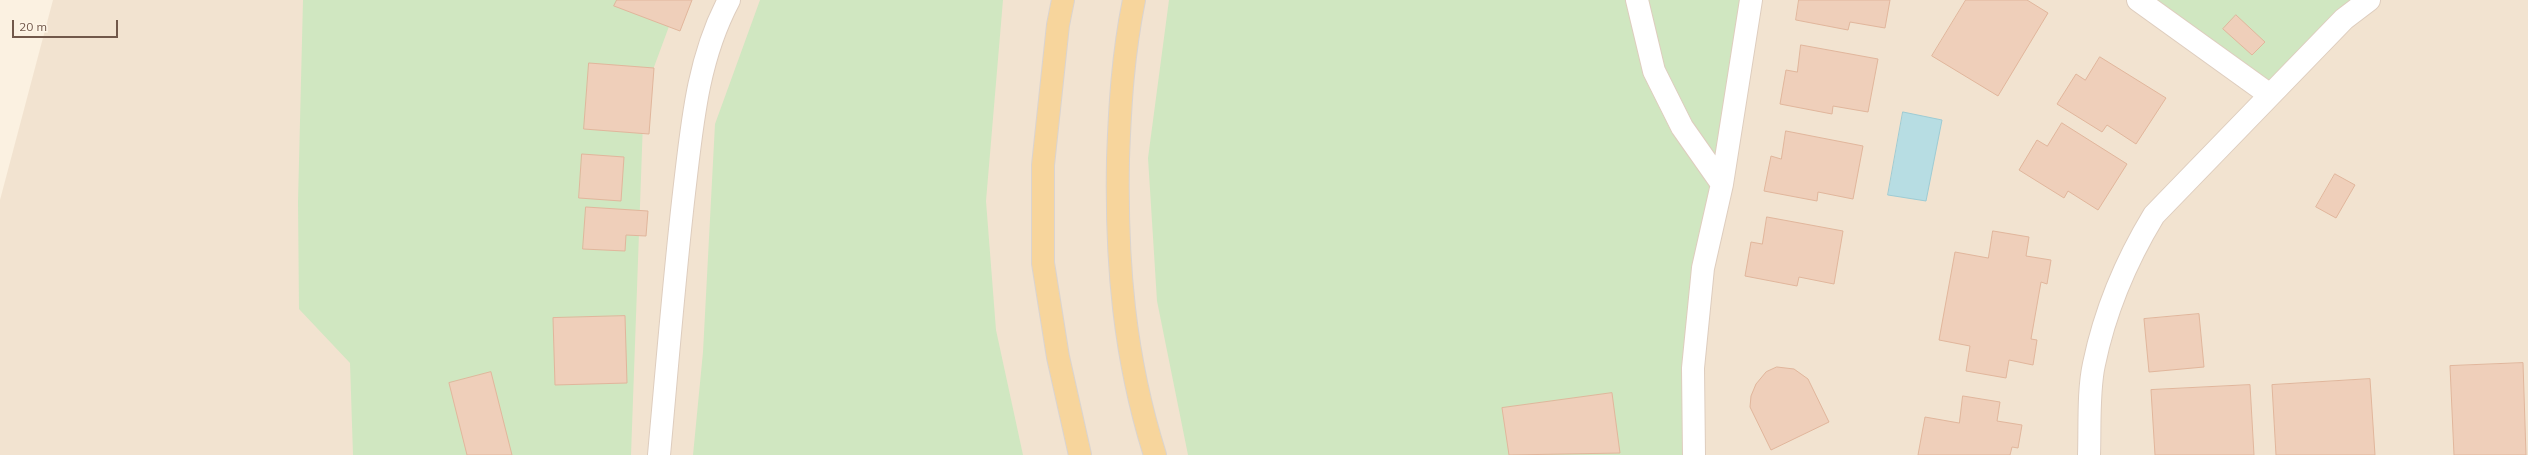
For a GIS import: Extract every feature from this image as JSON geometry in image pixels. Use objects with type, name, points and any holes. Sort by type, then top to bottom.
[{"type":"main road","points":[[1063,0],[1058,25],[1043,165],[1043,263],[1058,357],[1080,455]]},
{"type":"main road","points":[[1134,0],[1124,47],[1119,118],[1117,204],[1120,282],[1128,346],[1138,396],[1155,455]]},
{"type":"street","points":[[659,455],[680,232],[695,105],[702,69],[716,26],[729,0]]},
{"type":"street","points":[[1637,0],[1654,71],[1682,127],[1722,184]]},
{"type":"street","points":[[1694,455],[1693,368],[1703,268],[1722,184],[1751,0]]},
{"type":"street","points":[[2138,0],[2270,95]]},
{"type":"street","points":[[2089,455],[2094,365],[2114,294],[2134,248],[2154,215],[2344,19],[2369,0]]},
{"type":"shaded area","points":[[53,0],[2528,0],[2528,455],[0,455],[0,200]]},
{"type":"green space","points":[[303,0],[684,0],[671,21],[644,94],[631,455],[353,455],[350,363],[299,309],[298,202]]},
{"type":"green space","points":[[760,0],[1003,0],[986,201],[996,330],[1023,455],[693,455],[703,352],[715,124]]},
{"type":"green space","points":[[1169,0],[1751,0],[1722,184],[1694,455],[1188,455],[1157,301],[1148,158]]},
{"type":"green space","points":[[2138,0],[2369,0],[2270,95]]},
{"type":"water","points":[[1903,112],[1942,120],[1926,201],[1888,195]]},
{"type":"building","points":[[617,0],[692,0],[680,31],[614,6]]},
{"type":"building","points":[[1799,0],[1890,0],[1885,28],[1850,22],[1848,30],[1796,20]]},
{"type":"building","points":[[1966,0],[2027,0],[2048,13],[1998,96],[1932,56]]},
{"type":"building","points":[[2236,15],[2265,42],[2252,55],[2223,29]]},
{"type":"building","points":[[1801,45],[1878,59],[1868,112],[1833,106],[1832,114],[1780,104],[1786,70],[1797,72]]},
{"type":"building","points":[[2100,57],[2166,98],[2136,144],[2107,125],[2102,132],[2057,104],[2076,74],[2085,80]]},
{"type":"building","points":[[589,63],[654,68],[649,134],[584,129]]},
{"type":"building","points":[[2062,123],[2127,164],[2098,210],[2068,191],[2064,198],[2019,170],[2037,140],[2047,146]]},
{"type":"building","points":[[1786,131],[1863,146],[1853,199],[1818,192],[1817,201],[1764,191],[1771,156],[1781,159]]},
{"type":"building","points":[[582,154],[624,157],[621,201],[579,198]]},
{"type":"building","points":[[2335,174],[2355,185],[2336,218],[2316,207]]},
{"type":"building","points":[[586,207],[648,211],[646,236],[626,235],[625,251],[583,249]]},
{"type":"building","points":[[1767,217],[1843,231],[1834,284],[1799,277],[1797,286],[1745,276],[1751,242],[1762,244]]},
{"type":"building","points":[[1993,231],[2029,237],[2026,256],[2051,260],[2047,284],[2041,282],[2031,339],[2037,340],[2033,365],[2009,360],[2006,378],[1966,371],[1970,346],[1939,340],[1955,252],[1988,258]]},
{"type":"building","points":[[2199,314],[2204,367],[2149,372],[2144,319]]},
{"type":"building","points":[[625,316],[627,383],[555,385],[553,318]]},
{"type":"building","points":[[2523,363],[2526,455],[2454,455],[2450,366]]},
{"type":"building","points":[[1777,367],[1794,369],[1808,379],[1829,422],[1771,450],[1750,407],[1751,396],[1756,384],[1766,372]]},
{"type":"building","points":[[491,372],[512,455],[467,455],[449,383]]},
{"type":"building","points":[[2370,379],[2375,455],[2276,455],[2272,385]]},
{"type":"building","points":[[2250,385],[2254,455],[2155,455],[2151,390]]},
{"type":"building","points":[[1612,393],[1620,453],[1509,455],[1502,408]]},
{"type":"building","points":[[1963,396],[2000,402],[1997,421],[2022,425],[2018,448],[2012,447],[2010,455],[1918,455],[1925,417],[1959,423]]}]
